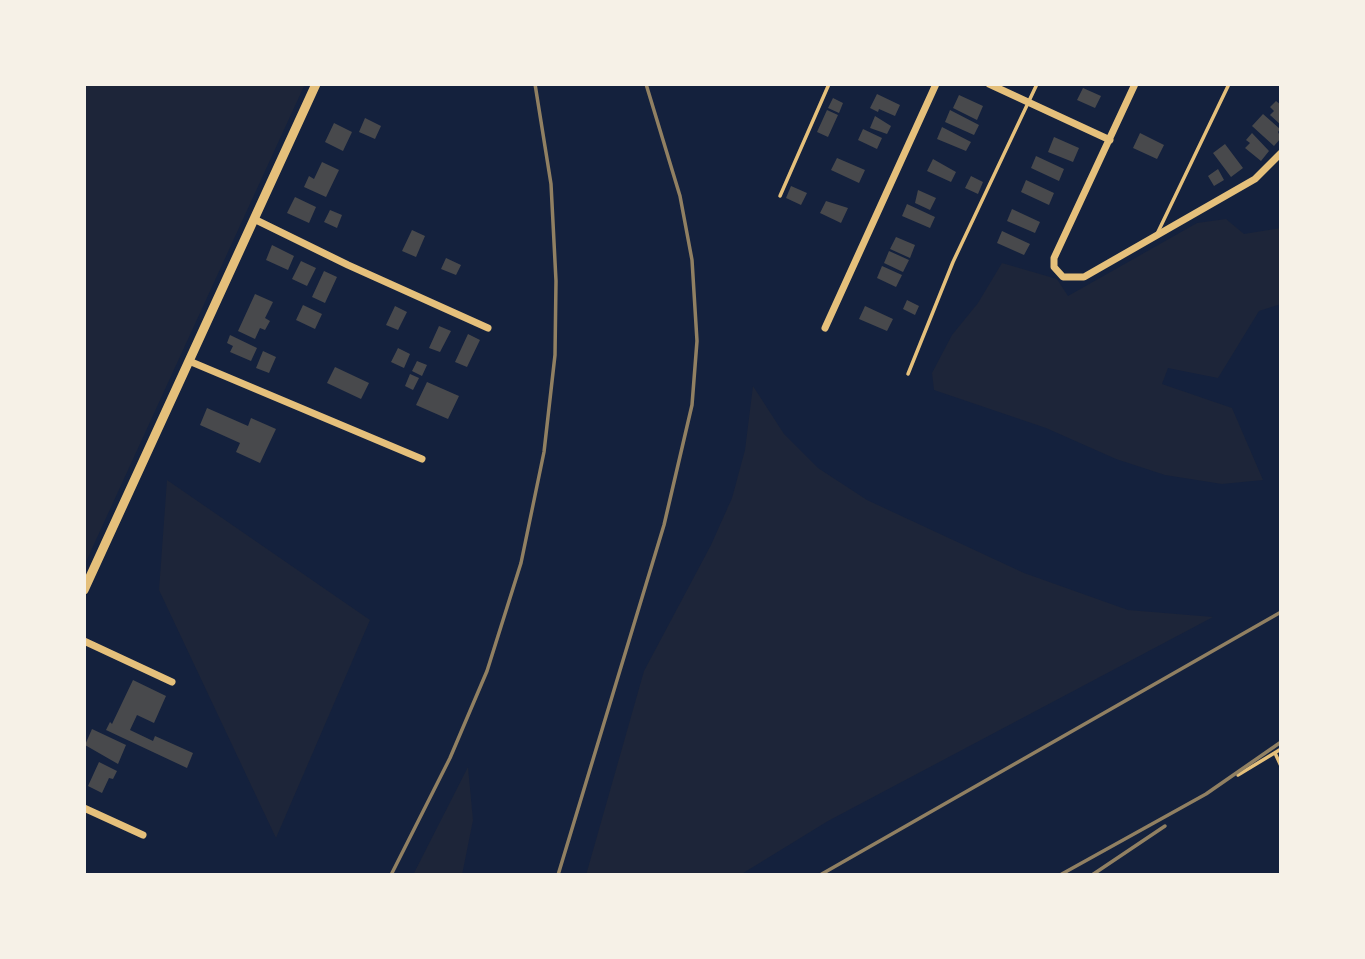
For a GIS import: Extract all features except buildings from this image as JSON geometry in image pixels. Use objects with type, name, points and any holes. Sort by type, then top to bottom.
[{"type":"street","points":[[85,585],[316,84]]},
{"type":"street","points":[[825,328],[936,84]]},
{"type":"street","points":[[989,84],[1110,140]]},
{"type":"street","points":[[1135,84],[1054,258],[1057,274],[1068,279],[1084,277],[1255,179],[1281,153]]},
{"type":"street","points":[[254,219],[488,328]]},
{"type":"street","points":[[189,361],[422,460]]},
{"type":"street","points":[[84,641],[172,682]]},
{"type":"street","points":[[84,808],[143,835]]},
{"type":"lane","points":[[780,196],[829,84]]},
{"type":"lane","points":[[908,374],[953,262],[1037,84]]},
{"type":"lane","points":[[1156,235],[1229,84]]},
{"type":"lane","points":[[1238,775],[1281,749]]},
{"type":"lane","points":[[1275,753],[1281,766]]},
{"type":"shaded area","points":[[84,84],[305,84],[84,566]]},
{"type":"shaded area","points":[[1226,219],[1244,234],[1281,228],[1281,304],[1259,311],[1218,378],[1168,368],[1162,384],[1232,408],[1263,480],[1222,484],[1165,475],[1116,459],[1046,428],[934,390],[932,373],[952,335],[978,303],[1002,263],[1057,279],[1068,296],[1197,223]]},
{"type":"shaded area","points":[[753,386],[784,434],[818,468],[867,500],[1024,573],[1128,610],[1213,617],[828,821],[740,875],[586,875],[644,671],[711,545],[732,498],[745,450]]},
{"type":"shaded area","points":[[167,480],[370,620],[276,838],[159,590]]},
{"type":"shaded area","points":[[468,767],[473,820],[462,875],[413,875]]},
{"type":"railway","points":[[391,875],[450,758],[487,671],[521,563],[544,452],[555,355],[556,281],[551,184],[535,84]]},
{"type":"railway","points":[[558,875],[664,525],[692,405],[697,341],[692,260],[680,196],[646,84]]},
{"type":"railway","points":[[820,875],[1281,612]]},
{"type":"railway","points":[[1060,875],[1206,794],[1281,742]]},
{"type":"railway","points":[[1092,875],[1165,826]]}]
